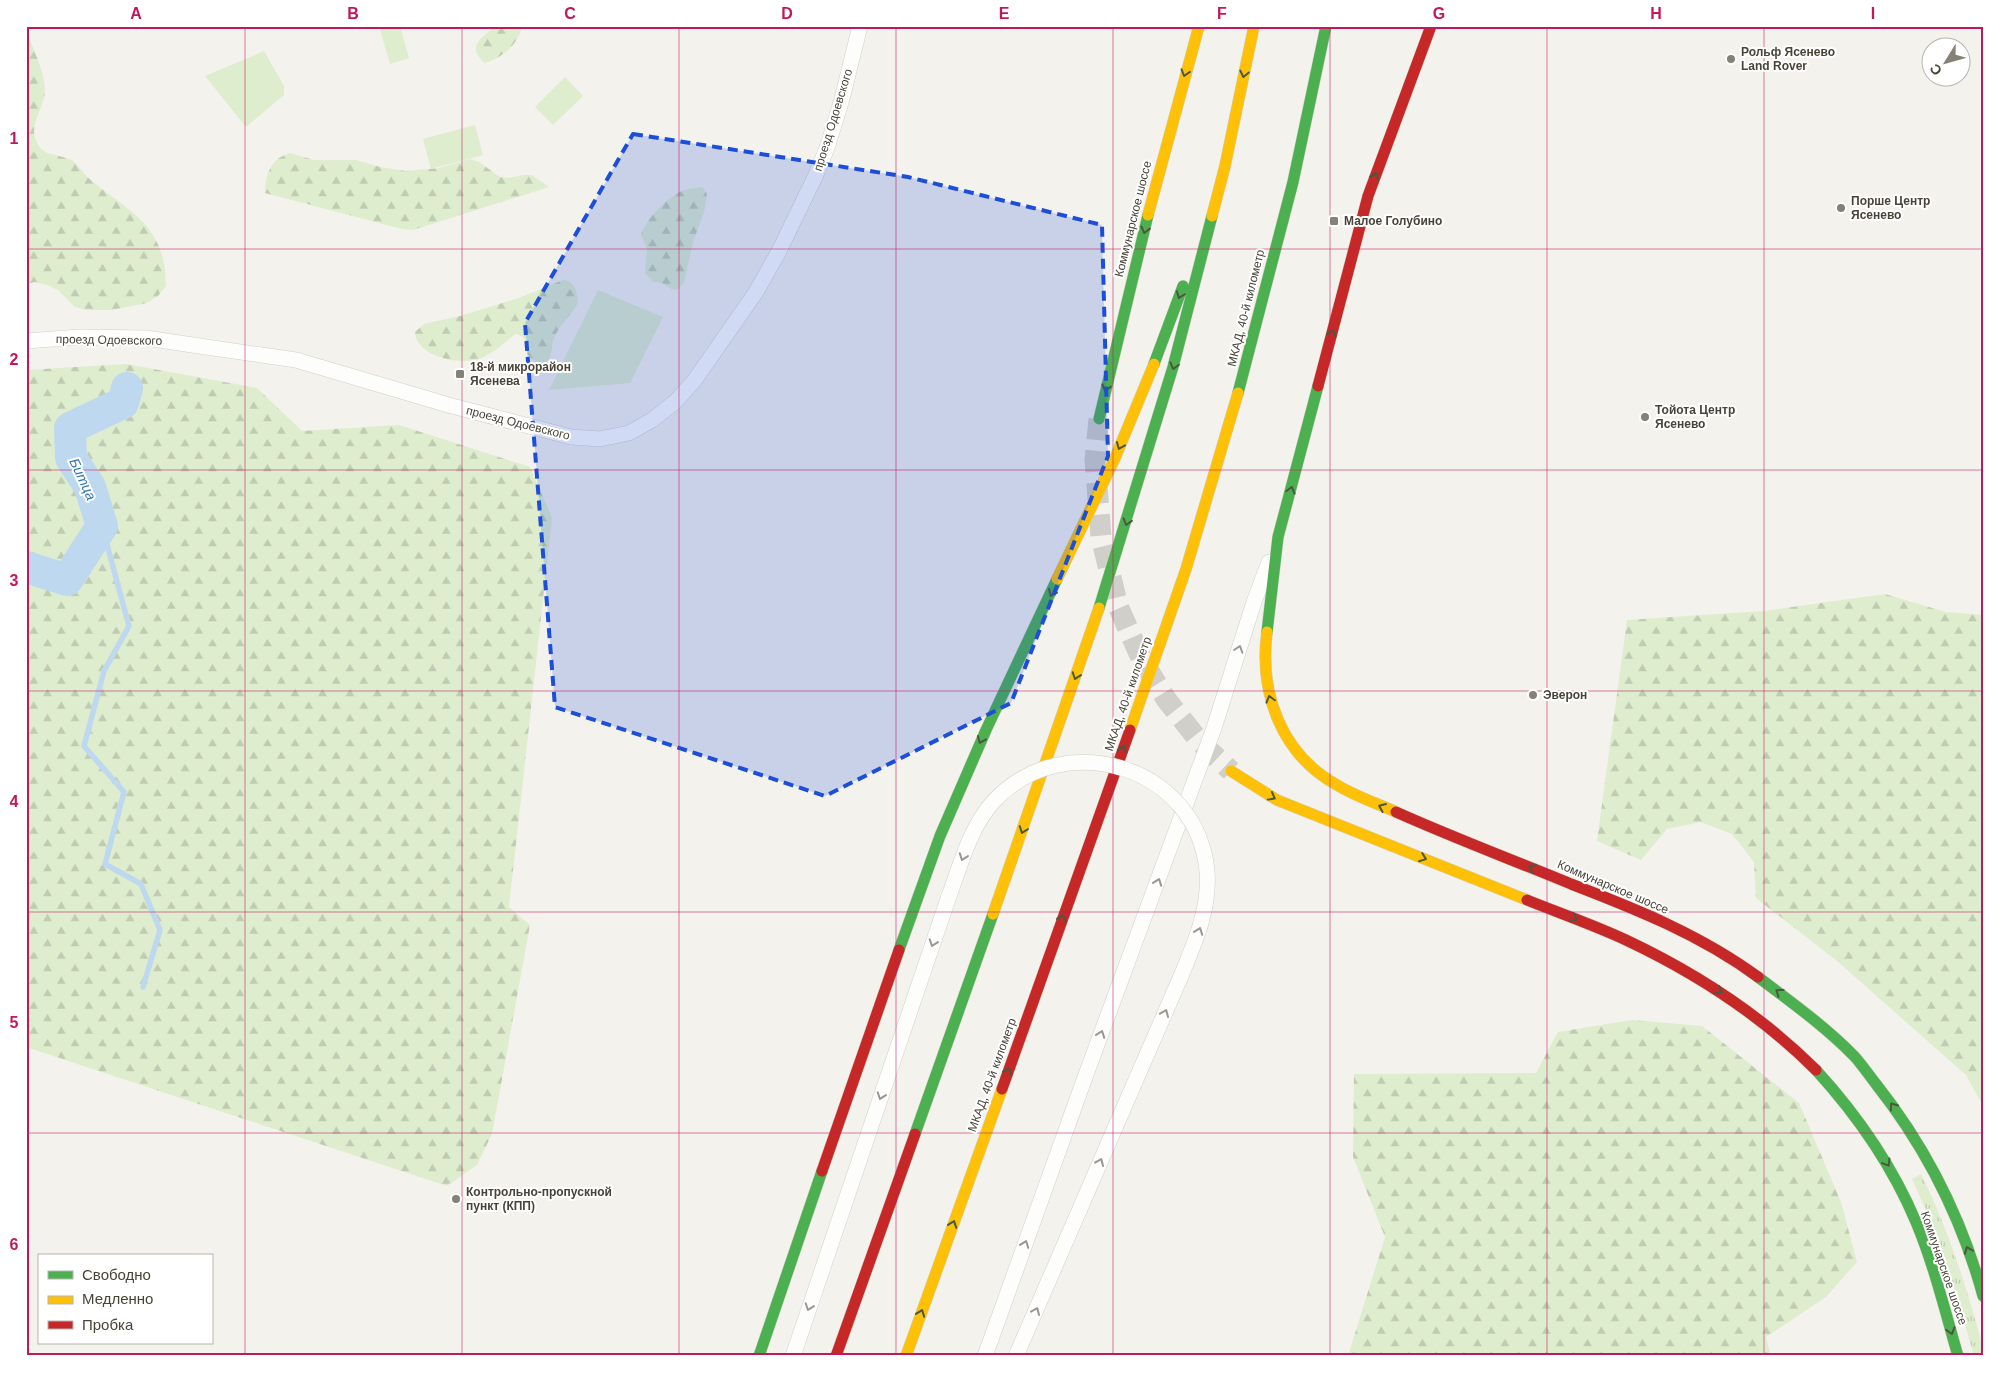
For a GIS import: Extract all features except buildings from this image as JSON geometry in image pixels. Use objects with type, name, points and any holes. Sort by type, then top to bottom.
[{"type":"main road","name":"Коммунарское шоссе","points":[[1099,419],[1154,189],[1199,26]]},
{"type":"main road","points":[[836,1356],[1037,791],[1109,580],[1174,367],[1216,200],[1254,26]]},
{"type":"main road","name":"МКАД, 40-й километр","points":[[906,1356],[1098,823],[1186,569],[1245,368],[1293,182],[1326,26]]},
{"type":"main road","name":"Коммунарское шоссе","points":[[1431,26],[1368,196],[1278,538],[1265,646],[1266,684],[1273,711],[1288,740],[1310,766],[1336,785],[1443,833],[1638,910],[1673,927],[1746,969],[1821,1026],[1855,1057],[1892,1104],[1925,1154],[1952,1210],[1976,1270],[1983,1296]]},
{"type":"main road","points":[[759,1356],[877,1010],[940,836],[986,730],[1115,458],[1146,384],[1216,200]]},
{"type":"main road","name":"Коммунарское шоссе","points":[[1231,771],[1277,800],[1624,939],[1678,966],[1729,997],[1770,1027],[1800,1052],[1828,1080],[1863,1123],[1892,1171],[1916,1222],[1938,1286],[1958,1356]]},
{"type":"street","name":"проезд Одоевского","points":[[26,341],[79,337],[146,338],[296,360],[452,406],[571,438],[600,440],[629,433],[660,414],[675,402],[694,381],[756,292],[778,253],[812,184],[827,148],[842,99],[860,26]]},
{"type":"street","points":[[985,1356],[1210,737],[1254,602],[1278,538]]},
{"type":"street","points":[[793,1356],[970,837],[980,818],[1010,787],[1028,775],[1048,767],[1069,762],[1111,764],[1132,771],[1157,785],[1183,810],[1194,828],[1202,848],[1207,869],[1208,891],[1203,919],[1181,976],[1016,1356]]},
{"type":"highlighted area","points":[[633,134],[908,177],[1102,225],[1108,456],[1011,703],[825,796],[555,707],[525,323]]},
{"type":"green space","points":[[379,26],[400,26],[409,58],[390,64]]},
{"type":"green space","points":[[495,26],[522,26],[517,39],[504,54],[485,63],[476,52],[476,47],[481,39]]},
{"type":"green space","points":[[26,31],[40,67],[45,89],[35,125],[35,138],[42,150],[73,161],[94,183],[137,216],[155,237],[161,251],[166,286],[158,296],[147,303],[112,310],[87,310],[75,307],[58,290],[47,285],[35,282],[26,284]]},
{"type":"green space","points":[[264,51],[284,86],[284,95],[246,127],[205,76]]},
{"type":"green space","points":[[565,77],[583,96],[553,125],[535,107]]},
{"type":"green space","points":[[475,125],[483,155],[431,169],[423,139]]},
{"type":"green space","points":[[290,153],[314,160],[356,160],[380,167],[406,171],[439,168],[470,159],[479,162],[500,177],[532,175],[549,187],[413,230],[402,229],[265,193],[266,180],[270,168],[283,155]]},
{"type":"green space","points":[[702,187],[707,194],[704,212],[693,242],[684,283],[678,289],[673,290],[662,283],[653,282],[645,273],[647,249],[641,235],[652,216],[670,198],[684,190]]},
{"type":"green space","points":[[563,280],[570,282],[575,288],[578,303],[557,332],[553,340],[550,357],[544,363],[539,365],[527,354],[524,338],[517,334],[484,357],[465,361],[443,358],[432,354],[417,341],[415,332],[424,324],[460,316],[519,298]]},
{"type":"green space","points":[[598,290],[663,317],[630,383],[549,390]]},
{"type":"green space","points":[[126,364],[257,388],[302,431],[399,425],[530,467],[552,518],[509,907],[530,925],[492,1134],[477,1165],[447,1186],[26,1047],[26,370]]},
{"type":"green space","points":[[1885,594],[1946,612],[1983,615],[1983,1106],[1966,1075],[1837,961],[1756,898],[1754,862],[1732,834],[1701,822],[1667,829],[1641,860],[1597,841],[1627,620],[1763,611]]},
{"type":"green space","points":[[1632,1020],[1702,1026],[1799,1103],[1841,1202],[1857,1262],[1826,1297],[1766,1337],[1771,1356],[1348,1356],[1385,1237],[1353,1157],[1354,1074],[1536,1073],[1558,1032]]},
{"type":"green space","points":[[1921,1174],[1940,1216],[1956,1259],[1983,1347],[1983,1356],[1974,1356],[1947,1266],[1931,1222],[1912,1179]]},
{"type":"waterway","name":"Битца","points":[[26,567],[67,580],[102,526],[90,487],[71,458],[70,428],[123,403],[127,388]]},
{"type":"waterway","points":[[102,526],[129,626],[104,671],[84,746],[124,792],[105,864],[141,884],[160,930],[143,987]]},
{"type":"tunnel","points":[[1099,419],[1095,460],[1101,537],[1118,606],[1141,658],[1166,699],[1200,742],[1231,771]]},
{"type":"traffic: fast","points":[[1238,393],[1293,182],[1326,26]]},
{"type":"traffic: fast","points":[[1099,419],[1148,215]]},
{"type":"traffic: fast","points":[[1099,608],[1173,367],[1212,216]]},
{"type":"traffic: fast","points":[[1154,364],[1183,286]]},
{"type":"traffic: fast","points":[[1267,632],[1278,537],[1318,386]]},
{"type":"traffic: fast","points":[[899,950],[940,836],[986,730],[1057,579]]},
{"type":"traffic: fast","points":[[915,1134],[993,914]]},
{"type":"traffic: fast","points":[[1758,977],[1808,1015],[1844,1046],[1860,1063],[1894,1108],[1926,1158],[1953,1211],[1983,1296]]},
{"type":"traffic: fast","points":[[1816,1070],[1860,1123],[1885,1161],[1907,1201],[1939,1288],[1958,1356]]},
{"type":"traffic: fast","points":[[759,1356],[822,1171]]},
{"type":"traffic: slow","points":[[1148,215],[1199,26]]},
{"type":"traffic: slow","points":[[1212,216],[1225,166],[1254,26]]},
{"type":"traffic: slow","points":[[1057,579],[1115,458],[1154,364]]},
{"type":"traffic: slow","points":[[1130,730],[1186,569],[1238,393]]},
{"type":"traffic: slow","points":[[993,914],[1099,608]]},
{"type":"traffic: slow","points":[[1267,632],[1265,655],[1271,699],[1278,720],[1288,739],[1301,757],[1337,785],[1396,812]]},
{"type":"traffic: slow","points":[[1231,771],[1277,800],[1527,900]]},
{"type":"traffic: slow","points":[[906,1356],[1002,1089]]},
{"type":"traffic: jam","points":[[1318,386],[1368,196],[1431,26]]},
{"type":"traffic: jam","points":[[1002,1089],[1130,730]]},
{"type":"traffic: jam","points":[[1396,812],[1667,924],[1714,948],[1758,977]]},
{"type":"traffic: jam","points":[[1527,900],[1626,940],[1677,966],[1750,1013],[1816,1070]]},
{"type":"traffic: jam","points":[[822,1171],[899,950]]},
{"type":"traffic: jam","points":[[836,1356],[915,1134]]},
{"type":"place","name":"Рольф Ясенево Land Rover","points":[[1731,59]]},
{"type":"place","name":"Порше Центр Ясенево","points":[[1841,208]]},
{"type":"place","name":"Малое Голубино","points":[[1334,221]]},
{"type":"place","name":"18-й микрорайон Ясенева","points":[[460,374]]},
{"type":"place","name":"Тойота Центр Ясенево","points":[[1645,417]]},
{"type":"place","name":"Эверон","points":[[1533,695]]},
{"type":"place","name":"Контрольно-пропускной пункт (КПП)","points":[[456,1199]]}]
